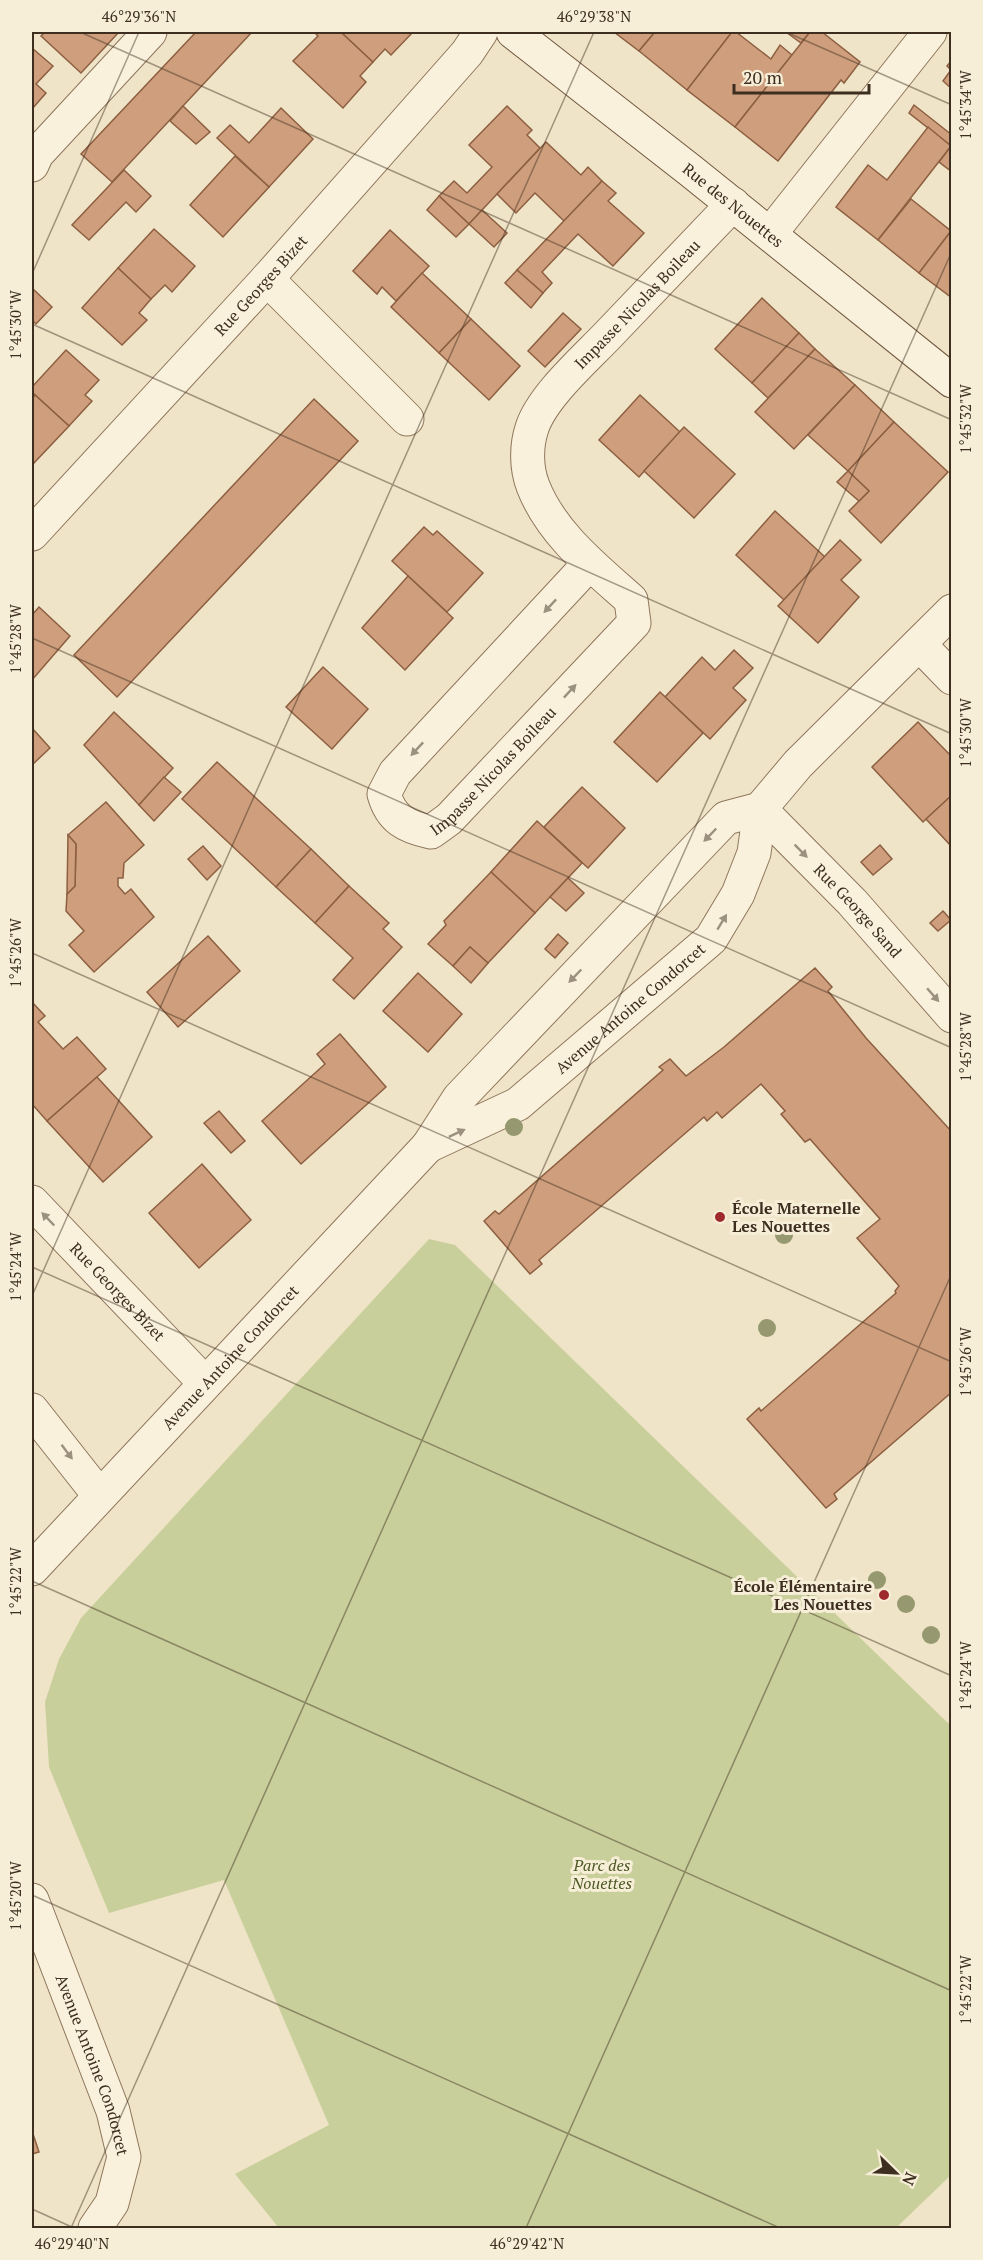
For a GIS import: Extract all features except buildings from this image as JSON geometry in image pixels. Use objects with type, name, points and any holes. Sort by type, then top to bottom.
[{"type":"street","points":[[32,165],[37,154],[150,32]]},
{"type":"street","name":"Rue Georges Bizet","points":[[32,534],[267,279],[467,53],[481,32]]},
{"type":"street","name":"Rue des Nouettes","points":[[513,32],[733,204],[951,381]]},
{"type":"street","points":[[770,234],[930,32]]},
{"type":"street","name":"Impasse Nicolas Boileau","points":[[590,563],[395,773],[384,794],[389,811],[409,828],[431,832],[449,819],[634,623],[631,600],[590,563],[556,527],[533,486],[527,452],[532,426],[546,404],[580,364],[733,204]]},
{"type":"street","points":[[267,279],[407,419]]},
{"type":"street","points":[[760,809],[798,764],[951,611]]},
{"type":"street","points":[[919,644],[951,678]]},
{"type":"street","name":"Rue George Sand","points":[[760,809],[852,902],[951,1016]]},
{"type":"street","name":"Avenue Antoine Condorcet","points":[[32,1569],[428,1146],[459,1098],[726,818],[760,809],[753,853],[738,894],[711,939],[518,1104],[428,1146]]},
{"type":"street","name":"Rue Georges Bizet","points":[[32,1202],[205,1383]]},
{"type":"street","points":[[32,1410],[99,1495]]},
{"type":"street","name":"Avenue Antoine Condorcet","points":[[32,1900],[112,2111],[124,2157],[112,2203],[95,2229]]},
{"type":"green space","name":"Parc des Nouettes","points":[[429,1239],[455,1245],[948,1723],[951,1722],[951,2175],[896,2228],[279,2228],[235,2174],[329,2125],[224,1880],[109,1913],[49,1767],[45,1702],[59,1659],[81,1618]]},
{"type":"place","name":"École Maternelle Les Nouettes","points":[[720,1217]]},
{"type":"place","name":"École Élémentaire Les Nouettes","points":[[884,1595]]}]
